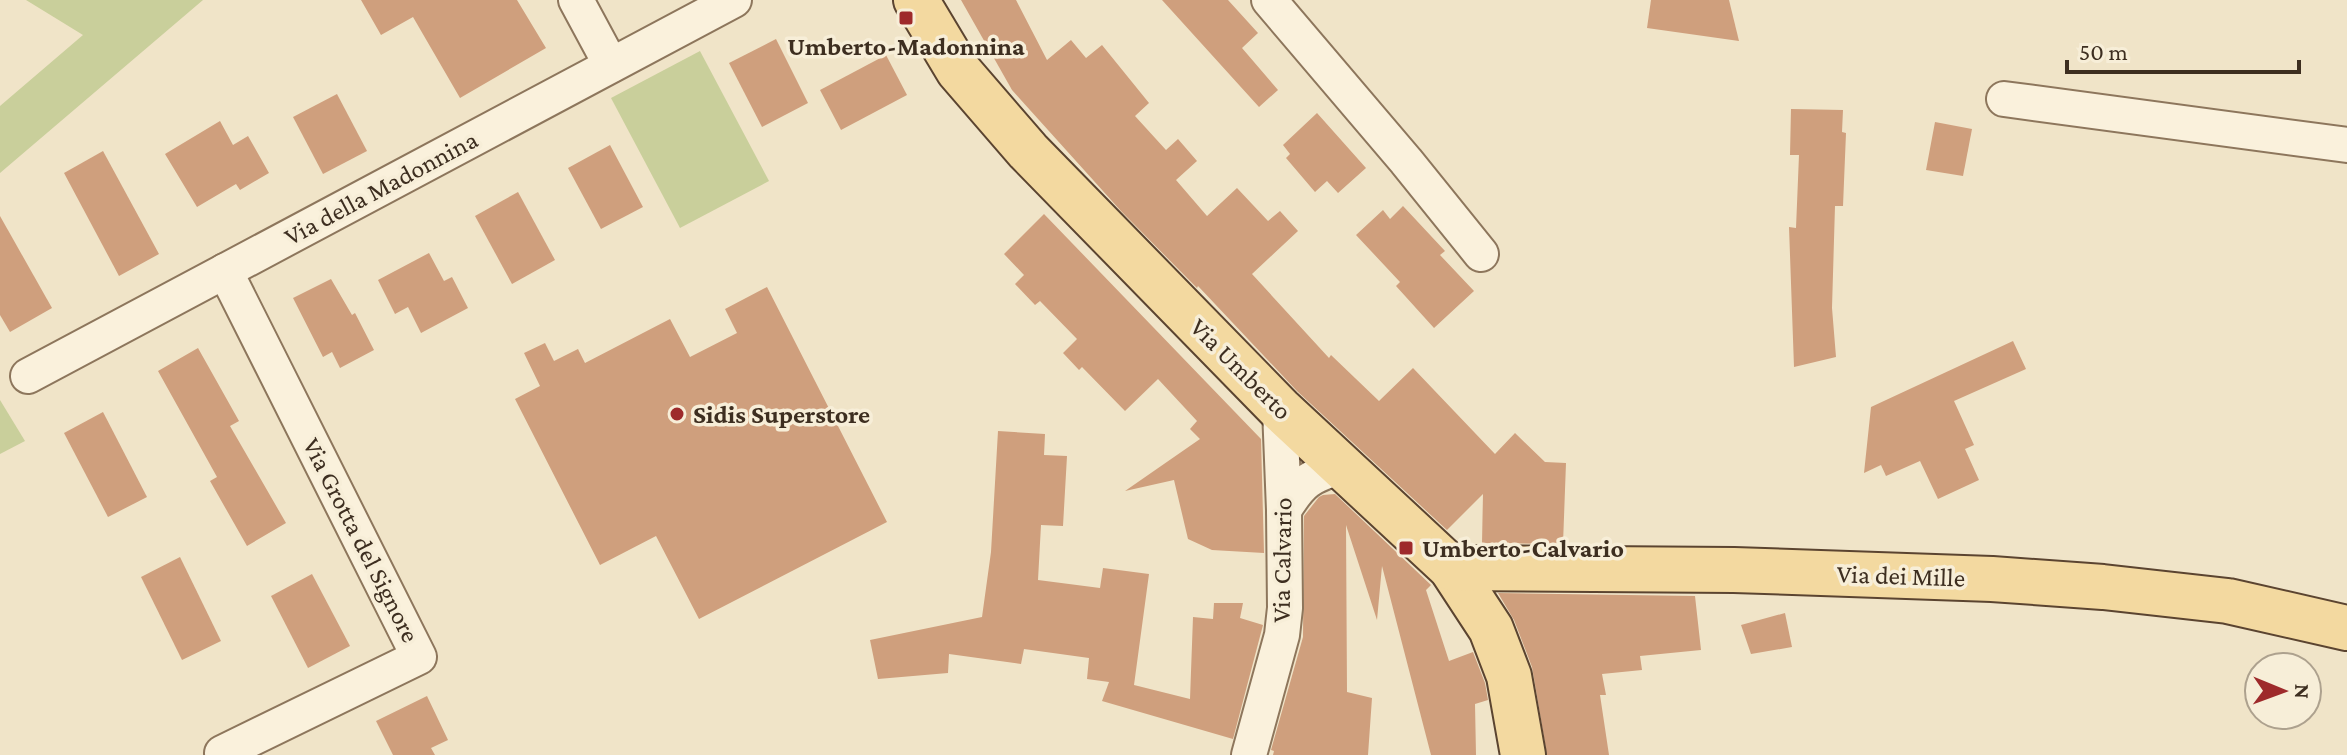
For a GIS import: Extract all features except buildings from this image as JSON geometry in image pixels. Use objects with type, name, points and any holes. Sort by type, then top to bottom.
[{"type":"main road","name":"Via Umberto","points":[[916,0],[958,70],[1028,151],[1280,409],[1451,568],[1491,629],[1509,676],[1523,755]]},
{"type":"main road","name":"Via dei Mille","points":[[1451,568],[1686,569],[1992,579],[2228,601],[2347,628]]},
{"type":"street","points":[[576,0],[611,65]]},
{"type":"street","name":"Via della Madonnina","points":[[28,376],[734,0]]},
{"type":"street","points":[[1269,0],[1481,254]]},
{"type":"street","points":[[2004,99],[2347,145]]},
{"type":"street","name":"Via Grotta del Signore","points":[[222,753],[419,657],[225,271]]},
{"type":"street","name":"Via Calvario","points":[[1249,755],[1282,635],[1285,608],[1280,409]]},
{"type":"street","points":[[1284,510],[1295,491],[1313,475],[1341,466]]},
{"type":"green space","points":[[26,0],[203,0],[0,173],[0,106],[83,35]]},
{"type":"green space","points":[[700,51],[769,181],[680,228],[611,98]]},
{"type":"green space","points":[[0,400],[25,441],[0,454]]},
{"type":"place","name":"Umberto-Madonnina","points":[[906,18]]},
{"type":"place","name":"Sidis Superstore","points":[[677,414]]},
{"type":"place","name":"Umberto-Calvario","points":[[1406,548]]}]
